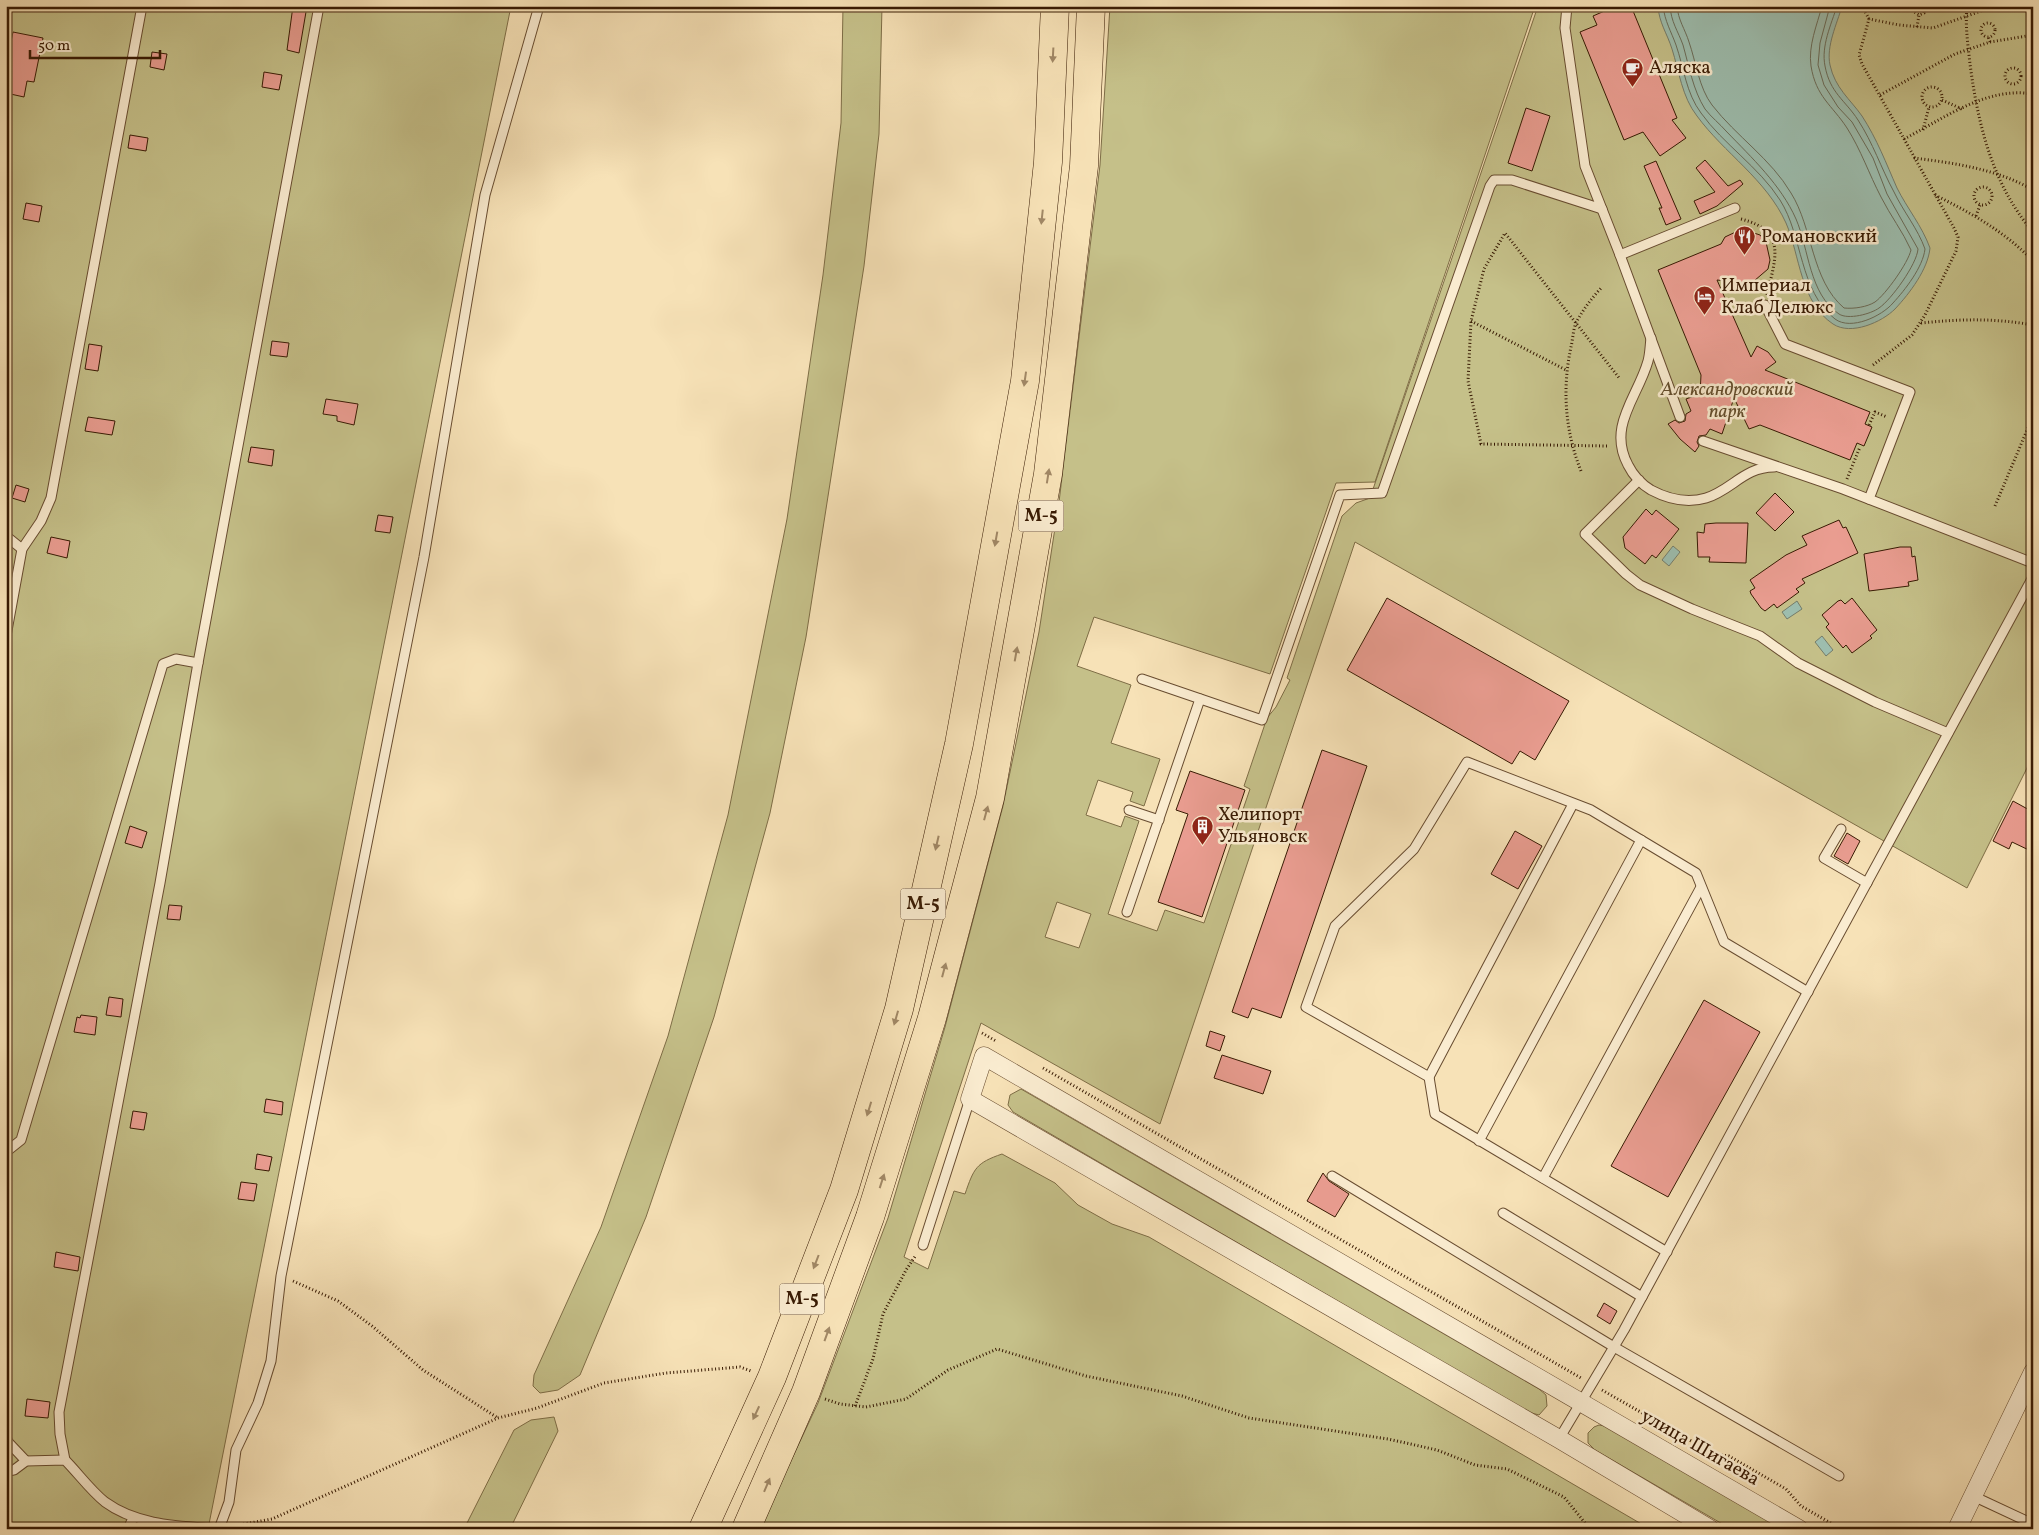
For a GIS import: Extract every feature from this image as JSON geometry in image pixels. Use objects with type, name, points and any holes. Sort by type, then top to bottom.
[{"type":"highway","name":"М-5","points":[[703,1529],[772,1378],[844,1190],[899,1009],[959,744],[1025,380],[1048,162],[1056,6]]},
{"type":"highway","name":"М-5","points":[[746,1529],[806,1392],[870,1217],[915,1076],[990,798],[1048,474],[1084,166],[1091,6]]},
{"type":"street","name":"улица Шигаева","points":[[970,1099],[984,1056],[1799,1529]]},
{"type":"street","points":[[970,1099],[1559,1439],[1710,1529]]},
{"type":"street","points":[[1957,1529],[2033,1372]]},
{"type":"lane","points":[[6,636],[22,549],[40,521],[51,498],[142,6]]},
{"type":"lane","points":[[319,6],[198,663],[160,883],[59,1412],[60,1434],[65,1460],[105,1501],[133,1518],[170,1526],[219,1529],[228,1502],[236,1450],[258,1403],[271,1361],[281,1276],[424,557],[485,195],[539,6]]},
{"type":"lane","points":[[1567,6],[1565,28],[1585,166],[1651,336],[1680,417]]},
{"type":"lane","points":[[1142,679],[1262,720],[1340,495],[1382,493],[1486,194],[1494,180],[1512,180],[1602,209]]},
{"type":"lane","points":[[1620,255],[1735,208]]},
{"type":"lane","points":[[1765,305],[1784,344],[1910,392],[1869,499]]},
{"type":"lane","points":[[1651,336],[1649,360],[1626,407],[1620,433],[1626,460],[1639,480],[1662,496],[1678,500],[1693,500],[1707,498],[1725,489],[1752,470],[1780,467]]},
{"type":"lane","points":[[1703,441],[1843,489],[2033,564]]},
{"type":"lane","points":[[1639,480],[1585,534],[1626,574],[1640,585],[1692,610],[1760,636],[1798,663],[1875,702],[1948,733]]},
{"type":"lane","points":[[6,536],[22,549]]},
{"type":"lane","points":[[1559,1439],[1614,1347],[1667,1252],[2033,577]]},
{"type":"lane","points":[[6,1152],[21,1140],[163,664],[176,659],[198,663]]},
{"type":"lane","points":[[1127,912],[1200,699]]},
{"type":"lane","points":[[1429,1077],[1306,1007],[1335,926],[1414,849],[1466,762],[1591,810],[1696,873],[1724,942],[1808,992]]},
{"type":"lane","points":[[1574,804],[1429,1077],[1435,1114],[1667,1252]]},
{"type":"lane","points":[[1129,810],[1159,820]]},
{"type":"lane","points":[[1841,829],[1824,858],[1867,883]]},
{"type":"lane","points":[[1479,1140],[1641,840]]},
{"type":"lane","points":[[1543,1178],[1701,887]]},
{"type":"lane","points":[[923,1245],[970,1099]]},
{"type":"lane","points":[[1332,1176],[1614,1347],[1839,1476]]},
{"type":"lane","points":[[1503,1213],[1642,1297]]},
{"type":"lane","points":[[6,1437],[8,1442],[26,1461]]},
{"type":"lane","points":[[6,1472],[14,1470],[26,1461],[65,1460]]},
{"type":"lane","points":[[1973,1496],[2033,1524]]},
{"type":"lane","points":[[128,1529],[133,1518]]},
{"type":"path","points":[[1862,6],[1869,18],[1860,56],[1914,158],[1954,228],[1958,243],[1953,259],[1912,335],[1881,358]]},
{"type":"path","points":[[1913,6],[1913,11],[1918,15]]},
{"type":"path","points":[[1918,15],[1924,13],[1925,6]]},
{"type":"path","points":[[1967,6],[1966,16],[1975,103],[1988,153],[2011,201],[2033,232]]},
{"type":"path","points":[[1869,18],[1933,28],[1995,6]]},
{"type":"path","points":[[1917,27],[1918,15]]},
{"type":"path","points":[[1988,23],[1994,28],[1992,34],[1988,36],[1984,36],[1981,30],[1982,26],[1988,23]]},
{"type":"path","points":[[1880,95],[1924,70],[1969,48],[1990,42],[2033,35]]},
{"type":"path","points":[[1988,36],[1990,42]]},
{"type":"path","points":[[2014,68],[2019,70],[2022,77],[2020,82],[2013,84],[2007,82],[2005,77],[2009,69],[2014,68]]},
{"type":"path","points":[[2013,84],[2013,92]]},
{"type":"path","points":[[1929,107],[1922,98],[1926,89],[1933,87],[1939,90],[1942,100],[1962,109]]},
{"type":"path","points":[[1904,139],[1991,96],[2013,92],[2033,94]]},
{"type":"path","points":[[1929,107],[1938,106],[1942,100]]},
{"type":"path","points":[[1923,130],[1929,107]]},
{"type":"path","points":[[1914,158],[1944,162],[1997,174],[2033,190]]},
{"type":"path","points":[[1984,187],[1990,190],[1992,199],[1988,204],[1980,205],[1974,201],[1973,195],[1978,188],[1984,187]]},
{"type":"path","points":[[1934,194],[1976,216],[1999,231],[2033,261]]},
{"type":"path","points":[[1976,216],[1980,205]]},
{"type":"path","points":[[1754,222],[1766,230],[1774,240],[1777,250],[1765,305]]},
{"type":"path","points":[[1607,446],[1481,444],[1468,381],[1471,321],[1484,269],[1505,232],[1620,379]]},
{"type":"path","points":[[1581,471],[1572,445],[1566,414],[1566,370],[1576,323],[1587,303],[1602,287]]},
{"type":"path","points":[[1920,323],[1961,318],[1991,319],[2033,325]]},
{"type":"path","points":[[1471,321],[1566,370]]},
{"type":"path","points":[[1869,425],[1873,416]]},
{"type":"path","points":[[1995,506],[2033,416]]},
{"type":"path","points":[[1843,489],[1860,447]]},
{"type":"path","points":[[982,1033],[999,1042]]},
{"type":"path","points":[[1042,1067],[1714,1454],[1729,1456],[1770,1479],[1786,1489],[1801,1506],[1841,1529]]},
{"type":"path","points":[[854,1406],[873,1359],[883,1314],[906,1270],[923,1245]]},
{"type":"path","points":[[281,1276],[338,1301],[372,1326],[423,1370],[498,1418]]},
{"type":"path","points":[[806,1392],[840,1404],[866,1407],[906,1398],[948,1370],[997,1349],[1086,1376],[1182,1396],[1249,1418],[1388,1439],[1437,1450],[1475,1465],[1507,1470],[1564,1496],[1590,1529]]},
{"type":"path","points":[[219,1529],[272,1519],[498,1418],[537,1408],[604,1383],[666,1373],[740,1367],[772,1378]]},
{"type":"green space","points":[[6,6],[511,6],[208,1529],[6,1529]]},
{"type":"green space","points":[[843,6],[882,6],[879,134],[864,266],[806,637],[770,813],[714,1017],[646,1217],[580,1375],[558,1390],[540,1393],[533,1386],[534,1375],[601,1227],[668,1036],[728,815],[787,519],[823,275],[841,123]]},
{"type":"green space","name":"Александровский парк","points":[[1110,6],[1535,6],[1375,482],[1336,483],[1270,674],[1094,617],[1077,666],[1131,685],[1111,743],[1160,759],[1144,806],[1130,801],[1133,792],[1098,780],[1086,815],[1121,827],[1125,816],[1139,821],[1108,914],[1157,931],[1165,910],[1204,923],[1250,789],[1244,786],[1267,718],[1276,707],[1290,680],[1287,678],[1342,516],[1356,503],[1370,498],[1538,6],[2033,6],[2033,756],[1967,888],[1355,542],[1160,1124],[981,1023],[904,1257],[928,1269],[954,1191],[965,1194],[977,1168],[987,1160],[1002,1154],[1055,1183],[1078,1205],[1112,1224],[1149,1237],[1650,1529],[759,1529],[818,1403],[888,1218],[945,1027],[1003,806],[1039,632],[1059,502],[1100,165]],"holes":[[[1057,902],[1091,914],[1079,948],[1045,937]]]},
{"type":"green space","points":[[1021,1089],[1539,1389],[1546,1395],[1547,1406],[1539,1415],[1528,1412],[1013,1112],[1008,1105],[1010,1095]]},
{"type":"green space","points":[[554,1417],[558,1431],[510,1529],[464,1529],[514,1430],[531,1420]]},
{"type":"green space","points":[[1599,1425],[1605,1426],[1783,1529],[1731,1529],[1595,1450],[1588,1443],[1588,1433]]},
{"type":"water","points":[[1658,6],[1842,6],[1829,50],[1832,73],[1839,87],[1862,116],[1881,151],[1897,188],[1923,232],[1930,248],[1929,256],[1922,272],[1901,303],[1889,314],[1866,326],[1848,329],[1833,324],[1822,315],[1807,291],[1791,236],[1778,207],[1692,109],[1684,92],[1672,49],[1660,18]]},
{"type":"water","points":[[1673,546],[1680,552],[1669,566],[1662,560]]},
{"type":"water","points":[[1797,601],[1802,609],[1787,619],[1782,612]]},
{"type":"water","points":[[1822,636],[1833,650],[1826,656],[1815,642]]},
{"type":"building","points":[[293,6],[307,6],[299,53],[287,50]]},
{"type":"building","name":"Аляска","points":[[1616,6],[1631,6],[1677,118],[1672,120],[1686,138],[1660,156],[1643,132],[1624,140],[1580,32],[1597,25],[1593,16]]},
{"type":"building","points":[[13,32],[43,38],[34,82],[27,81],[24,97],[6,93],[6,66]]},
{"type":"building","points":[[152,52],[167,54],[164,70],[150,67]]},
{"type":"building","points":[[264,72],[282,75],[279,90],[262,87]]},
{"type":"building","points":[[1526,108],[1550,116],[1532,171],[1508,163]]},
{"type":"building","points":[[130,135],[148,138],[146,151],[128,148]]},
{"type":"building","points":[[1705,160],[1728,186],[1740,180],[1743,184],[1717,206],[1700,214],[1694,201],[1715,192],[1696,168]]},
{"type":"building","points":[[1656,161],[1681,219],[1666,225],[1659,208],[1662,208],[1644,166]]},
{"type":"building","points":[[26,203],[42,206],[39,222],[23,219]]},
{"type":"building","name":"Империал Клаб Делюкс","points":[[1742,229],[1760,235],[1766,242],[1770,260],[1768,269],[1754,281],[1745,283],[1717,280],[1751,357],[1757,346],[1768,352],[1776,362],[1765,370],[1870,412],[1865,424],[1872,427],[1864,446],[1857,443],[1850,460],[1760,425],[1749,429],[1734,398],[1722,434],[1710,429],[1706,435],[1699,436],[1697,442],[1699,446],[1695,452],[1680,439],[1668,424],[1675,420],[1679,423],[1685,421],[1686,414],[1691,411],[1686,399],[1700,394],[1701,375],[1658,270],[1721,244],[1725,237]]},
{"type":"building","points":[[272,341],[289,343],[287,357],[270,355]]},
{"type":"building","points":[[89,344],[102,346],[98,371],[85,369]]},
{"type":"building","points":[[326,399],[358,404],[354,425],[337,421],[337,416],[323,414]]},
{"type":"building","points":[[88,417],[115,421],[112,435],[85,431]]},
{"type":"building","points":[[251,447],[274,450],[272,466],[248,462]]},
{"type":"building","points":[[16,485],[29,489],[25,502],[12,498]]},
{"type":"building","points":[[1775,493],[1794,512],[1775,531],[1756,513]]},
{"type":"building","points":[[1646,509],[1652,515],[1656,510],[1679,529],[1656,558],[1652,555],[1645,564],[1625,548],[1623,537]]},
{"type":"building","points":[[378,515],[393,517],[390,533],[375,531]]},
{"type":"building","points":[[1839,520],[1843,528],[1846,527],[1858,553],[1802,579],[1805,583],[1796,589],[1799,592],[1777,608],[1774,604],[1765,611],[1761,608],[1751,594],[1750,591],[1755,588],[1750,580],[1786,555],[1807,545],[1802,536]]},
{"type":"building","points":[[1748,523],[1746,563],[1709,562],[1710,557],[1698,557],[1697,532],[1704,533],[1705,524]]},
{"type":"building","points":[[51,537],[70,541],[67,558],[47,553]]},
{"type":"building","points":[[1900,547],[1911,547],[1912,557],[1915,556],[1918,580],[1908,582],[1909,586],[1869,591],[1864,554]]},
{"type":"building","points":[[1387,598],[1569,701],[1535,760],[1520,751],[1512,764],[1347,670]]},
{"type":"building","points":[[1852,598],[1877,630],[1870,636],[1872,638],[1852,653],[1846,645],[1843,648],[1826,627],[1829,624],[1822,615],[1838,601],[1841,600],[1845,604]]},
{"type":"building","points":[[1322,750],[1367,766],[1281,1018],[1252,1008],[1248,1018],[1232,1012]]},
{"type":"building","name":"Хелипорт Ульяновск","points":[[1190,771],[1245,790],[1202,917],[1158,902],[1188,814],[1176,810]]},
{"type":"building","points":[[2013,801],[2033,812],[2033,852],[2012,842],[2009,849],[1993,841]]},
{"type":"building","points":[[130,826],[147,832],[142,848],[125,843]]},
{"type":"building","points":[[1515,831],[1542,846],[1518,889],[1491,874]]},
{"type":"building","points":[[1847,833],[1860,841],[1848,864],[1834,856]]},
{"type":"building","points":[[169,905],[182,906],[180,920],[167,919]]},
{"type":"building","points":[[109,997],[123,999],[121,1017],[106,1015]]},
{"type":"building","points":[[1704,1000],[1760,1032],[1668,1197],[1611,1166]]},
{"type":"building","points":[[81,1015],[97,1017],[95,1035],[74,1032],[77,1017],[80,1018]]},
{"type":"building","points":[[1210,1031],[1225,1036],[1220,1051],[1206,1046]]},
{"type":"building","points":[[1222,1055],[1271,1071],[1263,1094],[1214,1078]]},
{"type":"building","points":[[266,1099],[283,1102],[282,1115],[264,1112]]},
{"type":"building","points":[[133,1111],[147,1113],[144,1130],[130,1128]]},
{"type":"building","points":[[257,1154],[272,1157],[269,1171],[255,1169]]},
{"type":"building","points":[[1323,1173],[1329,1181],[1349,1194],[1335,1217],[1307,1201]]},
{"type":"building","points":[[241,1182],[257,1184],[254,1201],[238,1199]]},
{"type":"building","points":[[56,1252],[80,1257],[78,1271],[54,1267]]},
{"type":"building","points":[[1604,1303],[1617,1311],[1610,1324],[1597,1316]]},
{"type":"building","points":[[27,1399],[50,1402],[48,1418],[25,1416]]},
{"type":"place","name":"Аляска","points":[[1633,87]]},
{"type":"place","name":"Романовский","points":[[1745,256]]},
{"type":"place","name":"Империал Клаб Делюкс","points":[[1705,316]]},
{"type":"place","name":"Хелипорт Ульяновск","points":[[1202,845]]}]
